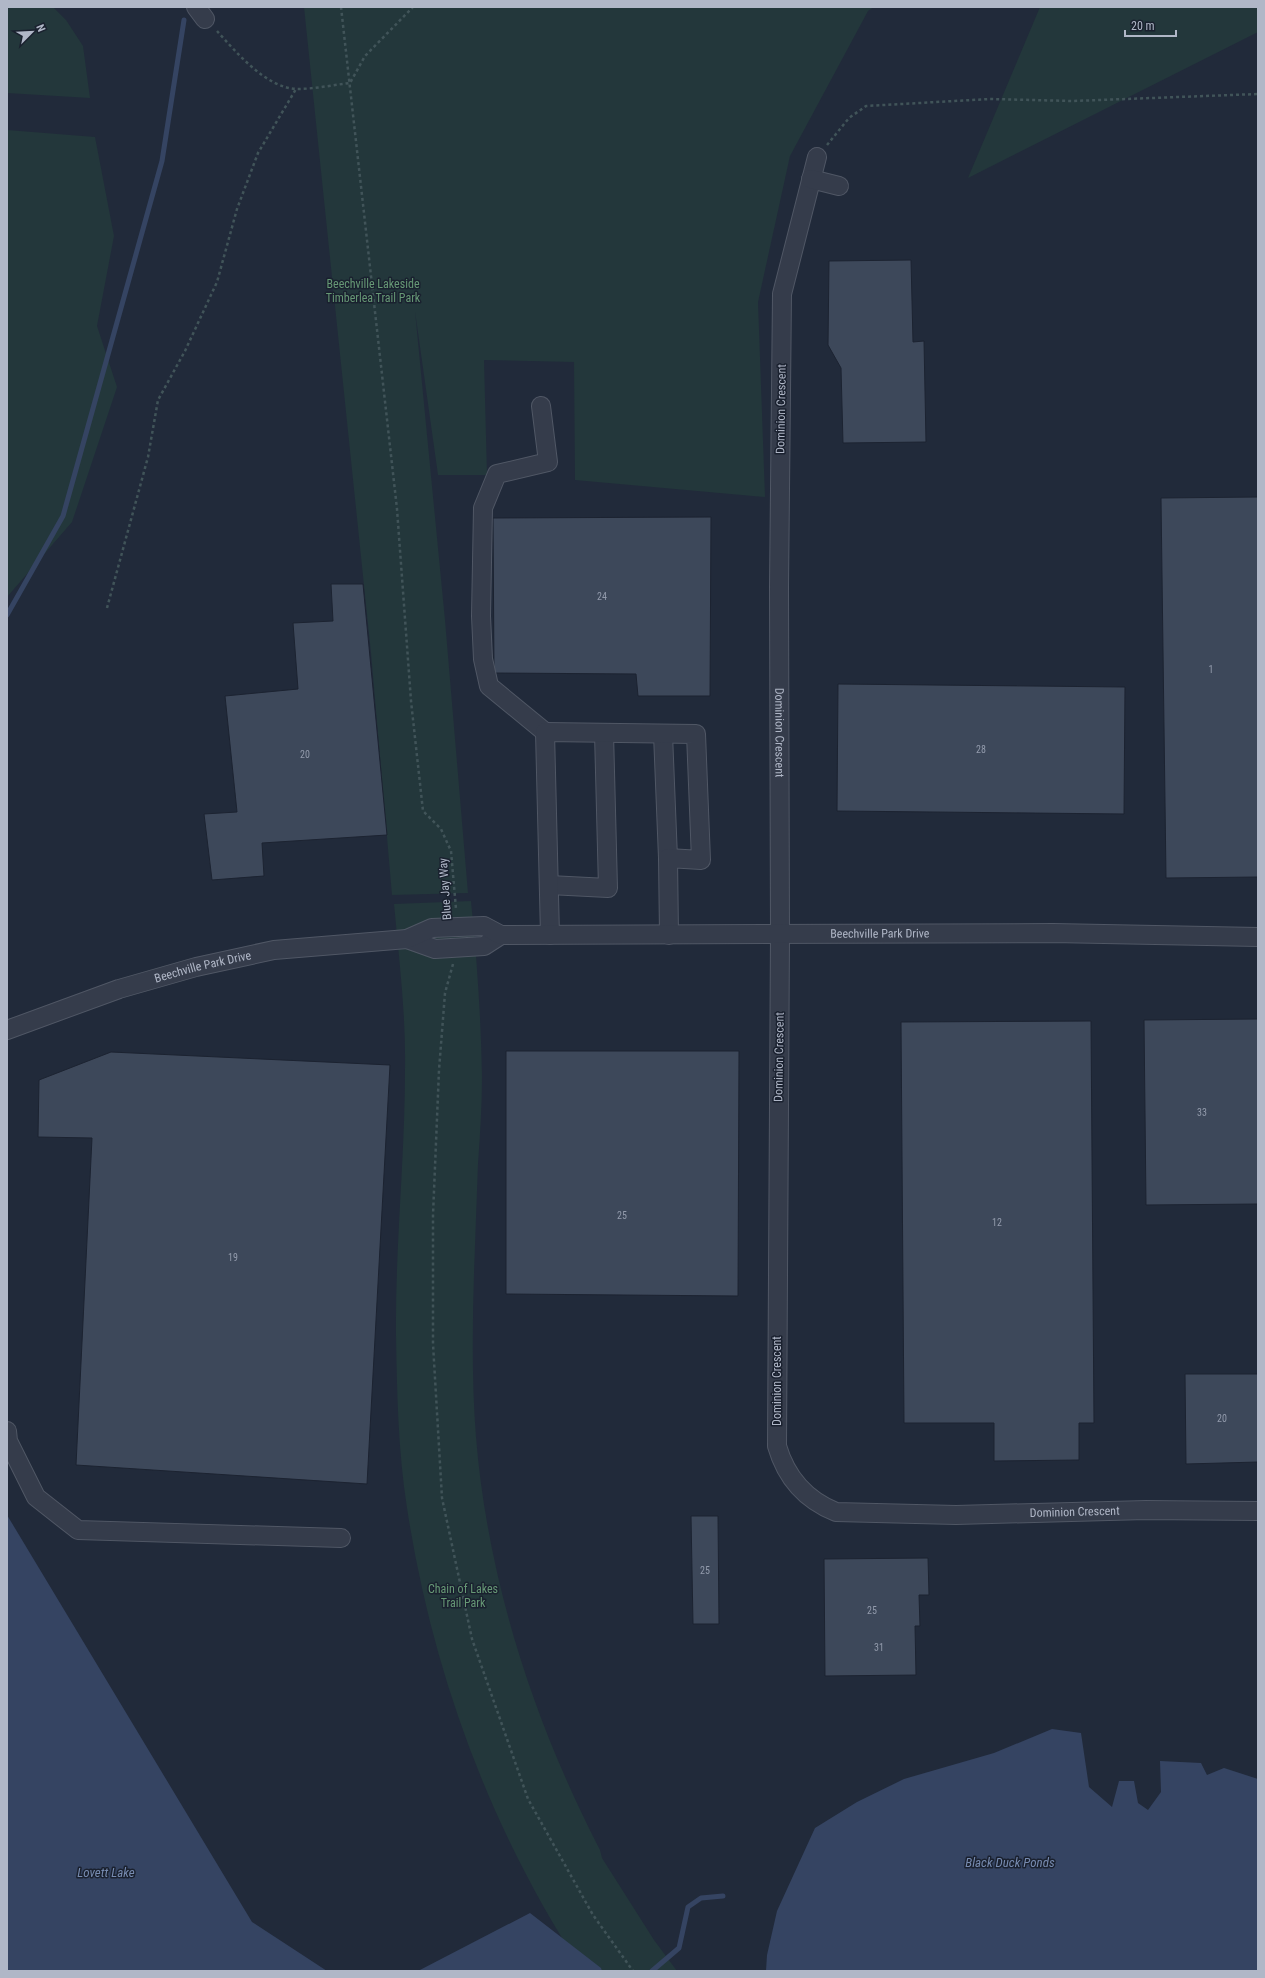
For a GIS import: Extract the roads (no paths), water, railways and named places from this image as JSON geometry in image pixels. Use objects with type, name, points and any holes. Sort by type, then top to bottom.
[{"type":"street","name":"Dominion Crescent","points":[[817,157],[782,294],[779,587],[780,935],[777,1446],[786,1469],[794,1481],[813,1499],[836,1512],[956,1515],[1146,1510],[1258,1511]]},
{"type":"street","points":[[811,179],[839,186]]},
{"type":"street","points":[[541,406],[548,462],[496,474],[483,508],[481,616],[483,659],[489,686],[545,732],[696,734],[701,860],[668,858]]},
{"type":"street","points":[[545,732],[550,935]]},
{"type":"street","points":[[549,886],[608,888],[604,733]]},
{"type":"street","points":[[663,734],[668,858],[669,935]]},
{"type":"street","name":"Beechville Park Drive","points":[[7,1030],[119,989],[196,967],[274,950],[407,939],[432,928],[484,926],[500,935],[1053,933],[1258,937]]},
{"type":"street","name":"Beechville Park Drive","points":[[407,939],[435,948],[484,946],[500,935]]},
{"type":"street","points":[[7,1431],[8,1441],[36,1497],[78,1530],[341,1538]]},
{"type":"water","name":"Lovett Lake","points":[[7,1515],[252,1922],[327,1971],[7,1971]]},
{"type":"water","name":"Black Duck Ponds","points":[[1052,1729],[1081,1733],[1089,1787],[1112,1807],[1119,1781],[1134,1781],[1138,1803],[1148,1810],[1161,1792],[1160,1761],[1201,1763],[1207,1775],[1224,1768],[1258,1779],[1258,1971],[766,1971],[767,1955],[777,1911],[815,1828],[857,1802],[904,1779],[994,1753]]},
{"type":"water","points":[[530,1913],[601,1968],[602,1971],[418,1971]]},
{"type":"waterway","points":[[7,615],[63,516],[162,161],[184,20]]},
{"type":"waterway","points":[[652,1971],[679,1948],[688,1907],[701,1898],[723,1896]]},
{"type":"park label","name":"Beechville Lakeside Timberlea Trail Park","points":[[373,291]]},
{"type":"park label","name":"Chain of Lakes Trail Park","points":[[463,1596]]}]
